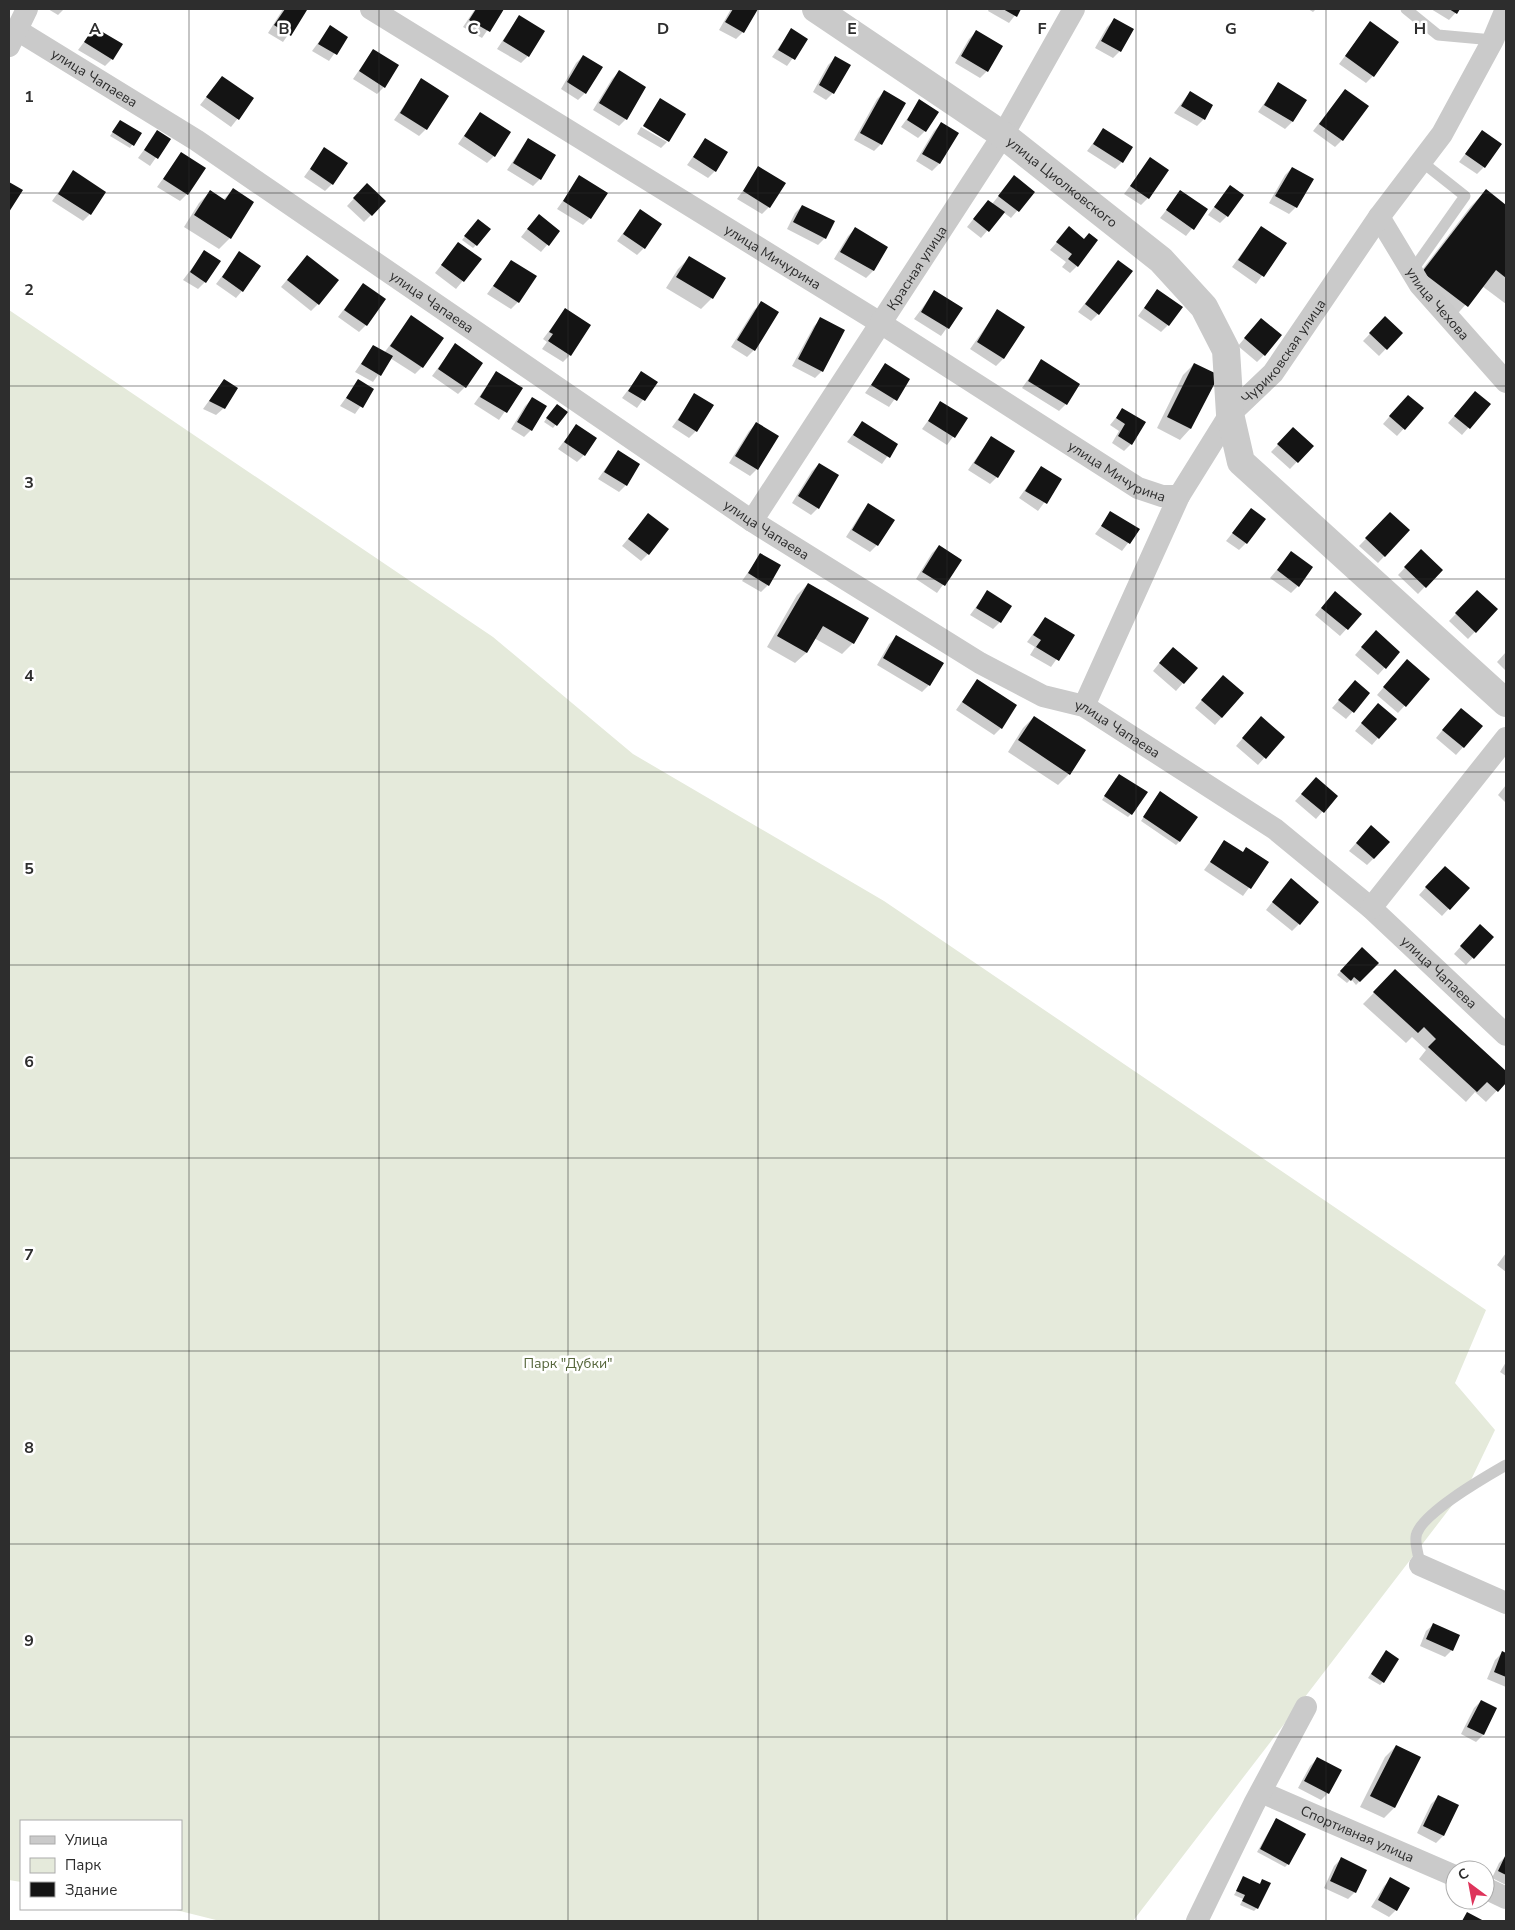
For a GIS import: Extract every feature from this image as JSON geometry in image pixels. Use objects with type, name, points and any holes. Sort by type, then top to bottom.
[{"type":"street","points":[[13,38],[27,9]]},
{"type":"street","name":"улица Мичурина","points":[[371,9],[882,324],[1138,488],[1162,496],[1178,496]]},
{"type":"street","name":"улица Циолковского","points":[[816,9],[1003,135],[1161,260],[1204,307],[1226,350],[1230,414]]},
{"type":"street","name":"Красная улица","points":[[752,521],[882,324],[1003,135],[1074,9]]},
{"type":"street","name":"Чуриковская улица","points":[[1084,706],[1178,496],[1230,414],[1273,373],[1379,217],[1442,134],[1493,40],[1506,9]]},
{"type":"street","name":"улица Чапаева","points":[[13,38],[196,140],[752,521],[980,663],[1043,696],[1084,706],[1275,829],[1372,908],[1506,1035]]},
{"type":"street","name":"улица Чехова","points":[[1379,217],[1420,285],[1506,382]]},
{"type":"street","points":[[1230,414],[1241,462],[1506,703]]},
{"type":"street","points":[[1372,908],[1506,738]]},
{"type":"street","points":[[1420,1565],[1506,1603]]},
{"type":"street","points":[[1197,1921],[1261,1792],[1306,1707]]},
{"type":"street","name":"Спортивная улица","points":[[1261,1792],[1445,1872]]},
{"type":"lane","points":[[1406,9],[1438,34],[1493,40]]},
{"type":"lane","points":[[1412,271],[1465,196],[1422,162]]},
{"type":"lane","points":[[1420,1565],[1416,1536],[1424,1521],[1474,1483],[1506,1465]]},
{"type":"green space","name":"Парк \"Дубки\"","points":[[9,310],[493,637],[633,754],[884,901],[1486,1310],[1455,1383],[1495,1430],[1470,1482],[1133,1921],[220,1921],[176,1910],[182,1910],[182,1820],[20,1820],[20,1882],[9,1880]]},
{"type":"building","points":[[285,9],[307,10],[291,36],[274,25]]},
{"type":"building","points":[[476,9],[504,9],[490,32],[469,20]]},
{"type":"building","points":[[733,9],[758,9],[744,33],[725,22]]},
{"type":"building","points":[[1003,9],[1021,9],[1017,17]]},
{"type":"building","points":[[1449,9],[1460,9],[1457,14]]},
{"type":"building","points":[[519,15],[545,31],[529,57],[503,41]]},
{"type":"building","points":[[1114,18],[1134,29],[1121,52],[1101,41]]},
{"type":"building","points":[[1370,21],[1399,42],[1374,77],[1345,56]]},
{"type":"building","points":[[330,25],[348,37],[337,55],[318,44]]},
{"type":"building","points":[[94,27],[123,44],[113,60],[84,42]]},
{"type":"building","points":[[791,28],[808,39],[795,60],[778,50]]},
{"type":"building","points":[[976,30],[1003,46],[988,72],[961,56]]},
{"type":"building","points":[[373,49],[399,65],[385,88],[359,71]]},
{"type":"building","points":[[583,55],[603,67],[586,94],[567,82]]},
{"type":"building","points":[[835,56],[851,65],[834,94],[819,85]]},
{"type":"building","points":[[619,70],[646,87],[627,120],[599,103]]},
{"type":"building","points":[[222,76],[254,98],[239,120],[206,97]]},
{"type":"building","points":[[421,78],[449,96],[427,130],[400,113]]},
{"type":"building","points":[[1278,82],[1307,100],[1293,122],[1264,105]]},
{"type":"building","points":[[1345,89],[1369,106],[1343,141],[1319,124]]},
{"type":"building","points":[[884,90],[906,103],[882,145],[860,133]]},
{"type":"building","points":[[1190,91],[1213,105],[1205,120],[1181,106]]},
{"type":"building","points":[[660,98],[686,114],[669,142],[643,126]]},
{"type":"building","points":[[919,99],[939,112],[926,132],[907,120]]},
{"type":"building","points":[[480,112],[511,132],[495,157],[464,136]]},
{"type":"building","points":[[120,120],[142,133],[134,146],[112,132]]},
{"type":"building","points":[[941,122],[959,133],[940,164],[922,154]]},
{"type":"building","points":[[1103,128],[1133,147],[1123,163],[1093,144]]},
{"type":"building","points":[[157,130],[171,139],[158,159],[144,150]]},
{"type":"building","points":[[1482,130],[1502,144],[1485,168],[1465,154]]},
{"type":"building","points":[[528,138],[556,155],[541,180],[513,163]]},
{"type":"building","points":[[705,138],[728,152],[716,172],[693,157]]},
{"type":"building","points":[[324,147],[348,163],[333,185],[310,169]]},
{"type":"building","points":[[181,152],[206,168],[188,195],[163,179]]},
{"type":"building","points":[[1150,157],[1169,170],[1149,199],[1130,186]]},
{"type":"building","points":[[758,166],[786,183],[770,208],[743,191]]},
{"type":"building","points":[[1292,167],[1314,179],[1297,208],[1275,196]]},
{"type":"building","points":[[73,170],[106,192],[91,215],[58,194]]},
{"type":"building","points":[[579,175],[608,193],[591,219],[563,201]]},
{"type":"building","points":[[1014,175],[1035,192],[1019,212],[998,196]]},
{"type":"building","points":[[9,182],[23,190],[9,212]]},
{"type":"building","points":[[367,183],[386,201],[372,216],[353,198]]},
{"type":"building","points":[[1230,185],[1244,195],[1228,217],[1214,207]]},
{"type":"building","points":[[233,188],[254,202],[231,239],[194,215],[210,190],[225,200]]},
{"type":"building","points":[[1486,189],[1506,205],[1506,278],[1496,270],[1468,307],[1422,272]]},
{"type":"building","points":[[1180,190],[1208,209],[1194,230],[1166,210]]},
{"type":"building","points":[[988,200],[1005,212],[989,232],[973,219]]},
{"type":"building","points":[[802,205],[835,221],[826,239],[793,222]]},
{"type":"building","points":[[640,209],[662,224],[645,249],[623,234]]},
{"type":"building","points":[[539,214],[560,231],[549,246],[527,229]]},
{"type":"building","points":[[478,219],[491,229],[477,246],[464,236]]},
{"type":"building","points":[[1069,226],[1084,239],[1089,233],[1098,240],[1078,267],[1068,259],[1072,254],[1056,242]]},
{"type":"building","points":[[1261,226],[1287,243],[1264,277],[1238,260]]},
{"type":"building","points":[[855,227],[888,247],[874,271],[840,252]]},
{"type":"building","points":[[458,242],[482,259],[464,282],[441,265]]},
{"type":"building","points":[[204,250],[221,261],[206,283],[190,272]]},
{"type":"building","points":[[239,251],[261,266],[243,292],[222,277]]},
{"type":"building","points":[[307,255],[339,280],[319,305],[287,280]]},
{"type":"building","points":[[689,256],[726,278],[713,299],[676,277]]},
{"type":"building","points":[[511,260],[537,276],[519,303],[493,286]]},
{"type":"building","points":[[1118,260],[1133,271],[1099,315],[1085,304]]},
{"type":"building","points":[[363,283],[386,299],[367,326],[344,310]]},
{"type":"building","points":[[1157,289],[1183,307],[1169,326],[1144,308]]},
{"type":"building","points":[[934,290],[963,308],[949,329],[921,312]]},
{"type":"building","points":[[761,301],[779,312],[755,351],[737,340]]},
{"type":"building","points":[[565,308],[591,325],[571,356],[548,341],[553,334],[549,332]]},
{"type":"building","points":[[997,309],[1025,327],[1004,359],[977,342]]},
{"type":"building","points":[[411,315],[444,338],[423,368],[390,346]]},
{"type":"building","points":[[1385,316],[1403,333],[1387,350],[1369,333]]},
{"type":"building","points":[[820,317],[845,330],[823,372],[798,359]]},
{"type":"building","points":[[1261,318],[1282,335],[1265,356],[1244,338]]},
{"type":"building","points":[[455,343],[483,363],[466,388],[438,369]]},
{"type":"building","points":[[373,345],[393,356],[381,376],[361,364]]},
{"type":"building","points":[[1041,359],[1080,384],[1067,405],[1028,381]]},
{"type":"building","points":[[885,363],[910,379],[897,401],[871,385]]},
{"type":"building","points":[[1194,363],[1219,375],[1191,429],[1167,417]]},
{"type":"building","points":[[496,371],[523,388],[507,413],[480,397]]},
{"type":"building","points":[[641,371],[658,382],[645,401],[628,391]]},
{"type":"building","points":[[224,379],[238,388],[225,409],[209,401]]},
{"type":"building","points":[[358,379],[374,389],[363,408],[346,398]]},
{"type":"building","points":[[1475,391],[1491,404],[1470,429],[1454,416]]},
{"type":"building","points":[[694,393],[714,405],[697,432],[678,420]]},
{"type":"building","points":[[1408,395],[1424,408],[1405,430],[1389,416]]},
{"type":"building","points":[[532,397],[547,406],[532,431],[517,422]]},
{"type":"building","points":[[940,401],[968,418],[955,438],[928,421]]},
{"type":"building","points":[[557,404],[568,412],[557,426],[546,418]]},
{"type":"building","points":[[1122,408],[1146,422],[1132,445],[1118,436],[1125,424],[1116,418]]},
{"type":"building","points":[[862,421],[898,444],[890,458],[853,435]]},
{"type":"building","points":[[756,422],[779,436],[758,470],[735,456]]},
{"type":"building","points":[[576,424],[597,438],[585,456],[564,442]]},
{"type":"building","points":[[1293,427],[1314,446],[1298,463],[1277,444]]},
{"type":"building","points":[[991,436],[1015,451],[998,478],[974,463]]},
{"type":"building","points":[[618,450],[640,464],[627,486],[604,472]]},
{"type":"building","points":[[819,463],[839,475],[819,509],[798,496]]},
{"type":"building","points":[[1041,466],[1062,479],[1047,504],[1025,491]]},
{"type":"building","points":[[868,503],[895,520],[878,546],[852,530]]},
{"type":"building","points":[[1251,508],[1266,519],[1247,544],[1232,533]]},
{"type":"building","points":[[1110,511],[1140,529],[1130,544],[1101,526]]},
{"type":"building","points":[[1390,512],[1410,530],[1385,557],[1365,538]]},
{"type":"building","points":[[648,513],[669,529],[649,555],[628,539]]},
{"type":"building","points":[[939,545],[962,560],[945,586],[922,572]]},
{"type":"building","points":[[1421,549],[1443,570],[1426,588],[1404,567]]},
{"type":"building","points":[[1291,551],[1313,567],[1299,587],[1277,570]]},
{"type":"building","points":[[760,553],[781,565],[769,586],[748,573]]},
{"type":"building","points":[[808,583],[869,618],[854,644],[823,626],[807,653],[777,636]]},
{"type":"building","points":[[987,590],[1012,606],[1001,623],[976,608]]},
{"type":"building","points":[[1477,590],[1498,609],[1476,633],[1455,613]]},
{"type":"building","points":[[1335,591],[1362,614],[1348,630],[1321,608]]},
{"type":"building","points":[[1045,617],[1075,635],[1059,661],[1036,647],[1041,640],[1033,635]]},
{"type":"building","points":[[1376,630],[1400,652],[1386,669],[1361,647]]},
{"type":"building","points":[[896,635],[944,663],[930,686],[883,658]]},
{"type":"building","points":[[1173,647],[1198,668],[1184,684],[1159,663]]},
{"type":"building","points":[[1407,659],[1430,679],[1406,707],[1383,687]]},
{"type":"building","points":[[1223,675],[1244,693],[1222,718],[1201,700]]},
{"type":"building","points":[[977,679],[1017,705],[1002,729],[962,702]]},
{"type":"building","points":[[1355,680],[1370,693],[1354,713],[1338,700]]},
{"type":"building","points":[[1378,703],[1397,719],[1379,739],[1361,723]]},
{"type":"building","points":[[1461,708],[1483,726],[1464,748],[1442,730]]},
{"type":"building","points":[[1034,716],[1086,750],[1070,775],[1018,740]]},
{"type":"building","points":[[1261,716],[1285,737],[1266,759],[1242,738]]},
{"type":"building","points":[[1119,774],[1148,792],[1132,815],[1104,796]]},
{"type":"building","points":[[1316,777],[1338,796],[1324,813],[1301,794]]},
{"type":"building","points":[[1160,791],[1198,817],[1180,842],[1143,817]]},
{"type":"building","points":[[1371,825],[1390,842],[1374,859],[1356,843]]},
{"type":"building","points":[[1224,840],[1243,852],[1246,847],[1269,862],[1251,889],[1210,862]]},
{"type":"building","points":[[1445,866],[1470,888],[1450,910],[1425,887]]},
{"type":"building","points":[[1291,878],[1319,902],[1300,925],[1272,902]]},
{"type":"building","points":[[1480,924],[1494,937],[1474,959],[1460,946]]},
{"type":"building","points":[[1362,947],[1379,963],[1360,982],[1354,977],[1351,981],[1340,971]]},
{"type":"building","points":[[1395,969],[1506,1071],[1506,1083],[1498,1092],[1487,1082],[1477,1092],[1428,1047],[1436,1039],[1424,1027],[1418,1033],[1373,992]]},
{"type":"building","points":[[1433,1623],[1460,1635],[1453,1651],[1426,1639]]},
{"type":"building","points":[[1386,1650],[1399,1659],[1384,1683],[1371,1674]]},
{"type":"building","points":[[1502,1651],[1506,1653],[1506,1677],[1494,1672]]},
{"type":"building","points":[[1481,1700],[1497,1708],[1484,1735],[1467,1727]]},
{"type":"building","points":[[1396,1745],[1421,1757],[1395,1808],[1370,1796]]},
{"type":"building","points":[[1317,1757],[1342,1770],[1329,1794],[1304,1781]]},
{"type":"building","points":[[1438,1795],[1459,1805],[1444,1836],[1423,1826]]},
{"type":"building","points":[[1276,1818],[1306,1834],[1289,1865],[1260,1849]]},
{"type":"building","points":[[1506,1854],[1506,1875],[1498,1871]]},
{"type":"building","points":[[1341,1857],[1367,1870],[1356,1893],[1330,1881]]},
{"type":"building","points":[[1243,1876],[1260,1884],[1262,1879],[1271,1883],[1258,1909],[1242,1901],[1245,1895],[1236,1891]]},
{"type":"building","points":[[1390,1877],[1410,1888],[1397,1911],[1378,1900]]},
{"type":"building","points":[[1467,1912],[1484,1921],[1462,1921]]}]
